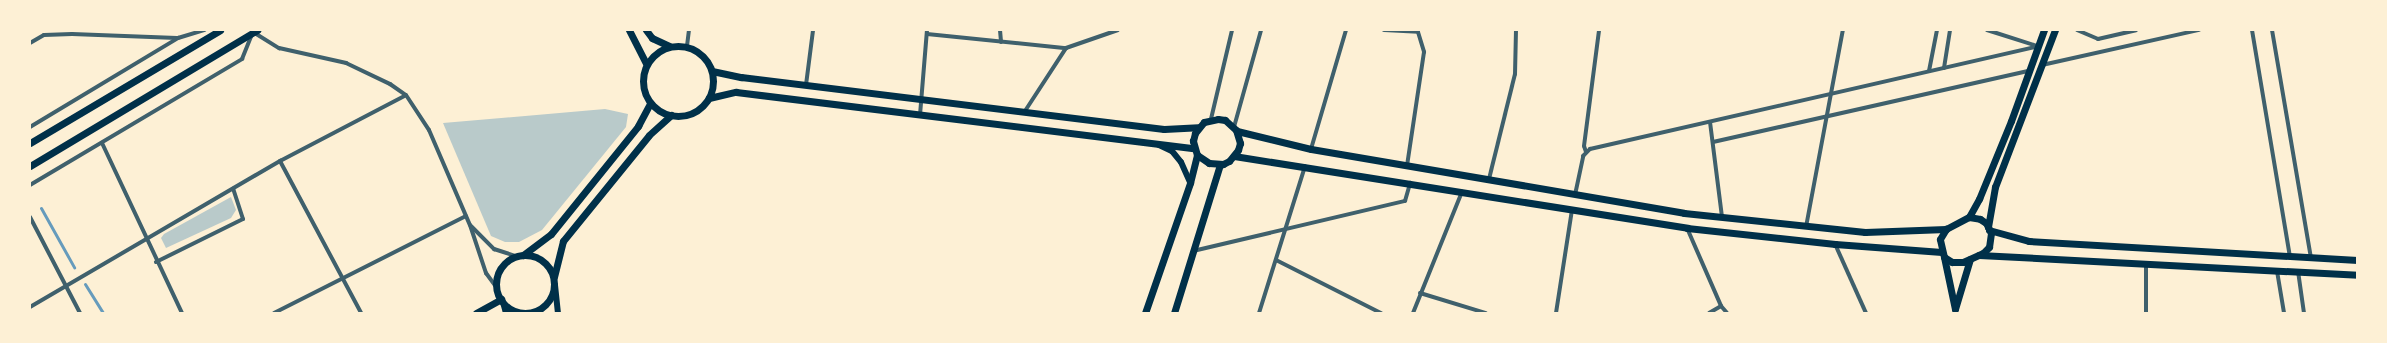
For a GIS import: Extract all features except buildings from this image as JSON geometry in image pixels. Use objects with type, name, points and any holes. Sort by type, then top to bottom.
[{"type":"main road","points":[[30,143],[220,30]]},
{"type":"main road","points":[[629,30],[646,64]]},
{"type":"main road","points":[[646,30],[652,38],[669,46],[687,46],[700,53],[712,71],[713,85],[709,98]]},
{"type":"main road","points":[[712,71],[922,100],[1164,128],[1198,127],[1211,119],[1225,120],[1236,129],[1311,149],[1575,195],[1806,228],[1888,233],[1946,229],[1969,217],[1979,199],[2044,30]]},
{"type":"main road","points":[[1234,156],[1305,165],[1687,228],[1943,254],[1956,263],[1979,255],[1989,247],[1989,228],[1995,187],[2055,30]]},
{"type":"main road","points":[[30,166],[255,31]]},
{"type":"main road","points":[[669,46],[656,53],[646,64],[642,80],[650,103],[671,115],[691,113],[709,98],[736,92],[1154,142],[1196,151],[1209,163],[1220,164],[1234,156],[1240,143],[1236,129]]},
{"type":"main road","points":[[523,255],[551,234],[638,126],[650,103]]},
{"type":"main road","points":[[554,277],[563,241],[649,135],[671,115]]},
{"type":"main road","points":[[1145,313],[1190,183],[1196,151],[1193,141],[1198,127]]},
{"type":"main road","points":[[1154,142],[1177,156],[1185,168],[1190,183]]},
{"type":"main road","points":[[1174,313],[1220,164]]},
{"type":"main road","points":[[1969,217],[1983,220],[1989,228],[2028,241],[2357,260]]},
{"type":"main road","points":[[1946,229],[1940,239],[1955,311]]},
{"type":"main road","points":[[506,313],[497,288],[500,270],[515,256],[523,255],[539,258],[546,262],[554,277],[558,313]]},
{"type":"main road","points":[[1979,255],[2357,275]]},
{"type":"main road","points":[[1955,311],[1970,259]]},
{"type":"main road","points":[[502,300],[516,311],[536,311],[549,300],[555,285]]},
{"type":"main road","points":[[476,313],[502,300]]},
{"type":"street","points":[[30,42],[53,30]]},
{"type":"street","points":[[30,127],[178,38],[206,30]]},
{"type":"street","points":[[687,46],[689,30]]},
{"type":"street","points":[[806,85],[813,30]]},
{"type":"street","points":[[1000,30],[1001,42]]},
{"type":"street","points":[[920,115],[927,32],[1001,42],[1066,48],[1118,30]]},
{"type":"street","points":[[1211,119],[1232,30]]},
{"type":"street","points":[[1236,129],[1261,30]]},
{"type":"street","points":[[1311,149],[1346,30]]},
{"type":"street","points":[[1384,30],[1420,31],[1424,52],[1407,166]]},
{"type":"street","points":[[1489,179],[1515,74],[1516,30]]},
{"type":"street","points":[[1575,195],[1586,152],[1584,146],[1599,30]]},
{"type":"street","points":[[1806,228],[1843,30]]},
{"type":"street","points":[[1929,71],[1937,30]]},
{"type":"street","points":[[1944,68],[1950,30]]},
{"type":"street","points":[[1987,30],[2038,46]]},
{"type":"street","points":[[2077,30],[2098,39],[2136,30]]},
{"type":"street","points":[[2042,65],[2199,30]]},
{"type":"street","points":[[2252,30],[2290,257]]},
{"type":"street","points":[[2272,30],[2312,258]]},
{"type":"street","points":[[30,185],[242,59],[255,31],[279,48],[346,63],[385,81],[406,95],[429,130],[470,225],[486,273],[497,288]]},
{"type":"street","points":[[44,35],[98,33],[178,38]]},
{"type":"street","points":[[1586,152],[2038,46]]},
{"type":"street","points":[[1024,111],[1066,48]]},
{"type":"street","points":[[1713,142],[2029,71]]},
{"type":"street","points":[[30,307],[280,161],[406,95]]},
{"type":"street","points":[[1710,122],[1722,217]]},
{"type":"street","points":[[102,143],[156,262],[182,313]]},
{"type":"street","points":[[280,161],[361,313]]},
{"type":"street","points":[[1259,313],[1305,165]]},
{"type":"street","points":[[1193,251],[1283,232],[1405,201],[1410,182]]},
{"type":"street","points":[[156,262],[243,219],[233,189]]},
{"type":"street","points":[[1413,313],[1462,192]]},
{"type":"street","points":[[1556,313],[1572,210]]},
{"type":"street","points":[[274,313],[466,216]]},
{"type":"street","points":[[30,217],[80,313]]},
{"type":"street","points":[[470,225],[494,249],[515,256]]},
{"type":"street","points":[[1687,228],[1721,306],[1727,313]]},
{"type":"street","points":[[1835,244],[1866,313]]},
{"type":"street","points":[[1276,260],[1368,311],[1381,313]]},
{"type":"street","points":[[2146,263],[2146,313]]},
{"type":"street","points":[[2277,270],[2284,313]]},
{"type":"street","points":[[2298,271],[2304,313]]},
{"type":"street","points":[[1420,293],[1486,313]]},
{"type":"street","points":[[1709,313],[1721,306]]},
{"type":"shaded area","points":[[605,109],[628,114],[626,127],[542,230],[519,242],[505,242],[491,236],[443,123]]},
{"type":"shaded area","points":[[231,197],[236,210],[231,218],[166,248],[161,238],[164,234]]},
{"type":"waterway","points":[[41,208],[74,267]]},
{"type":"waterway","points":[[85,284],[103,313]]}]
